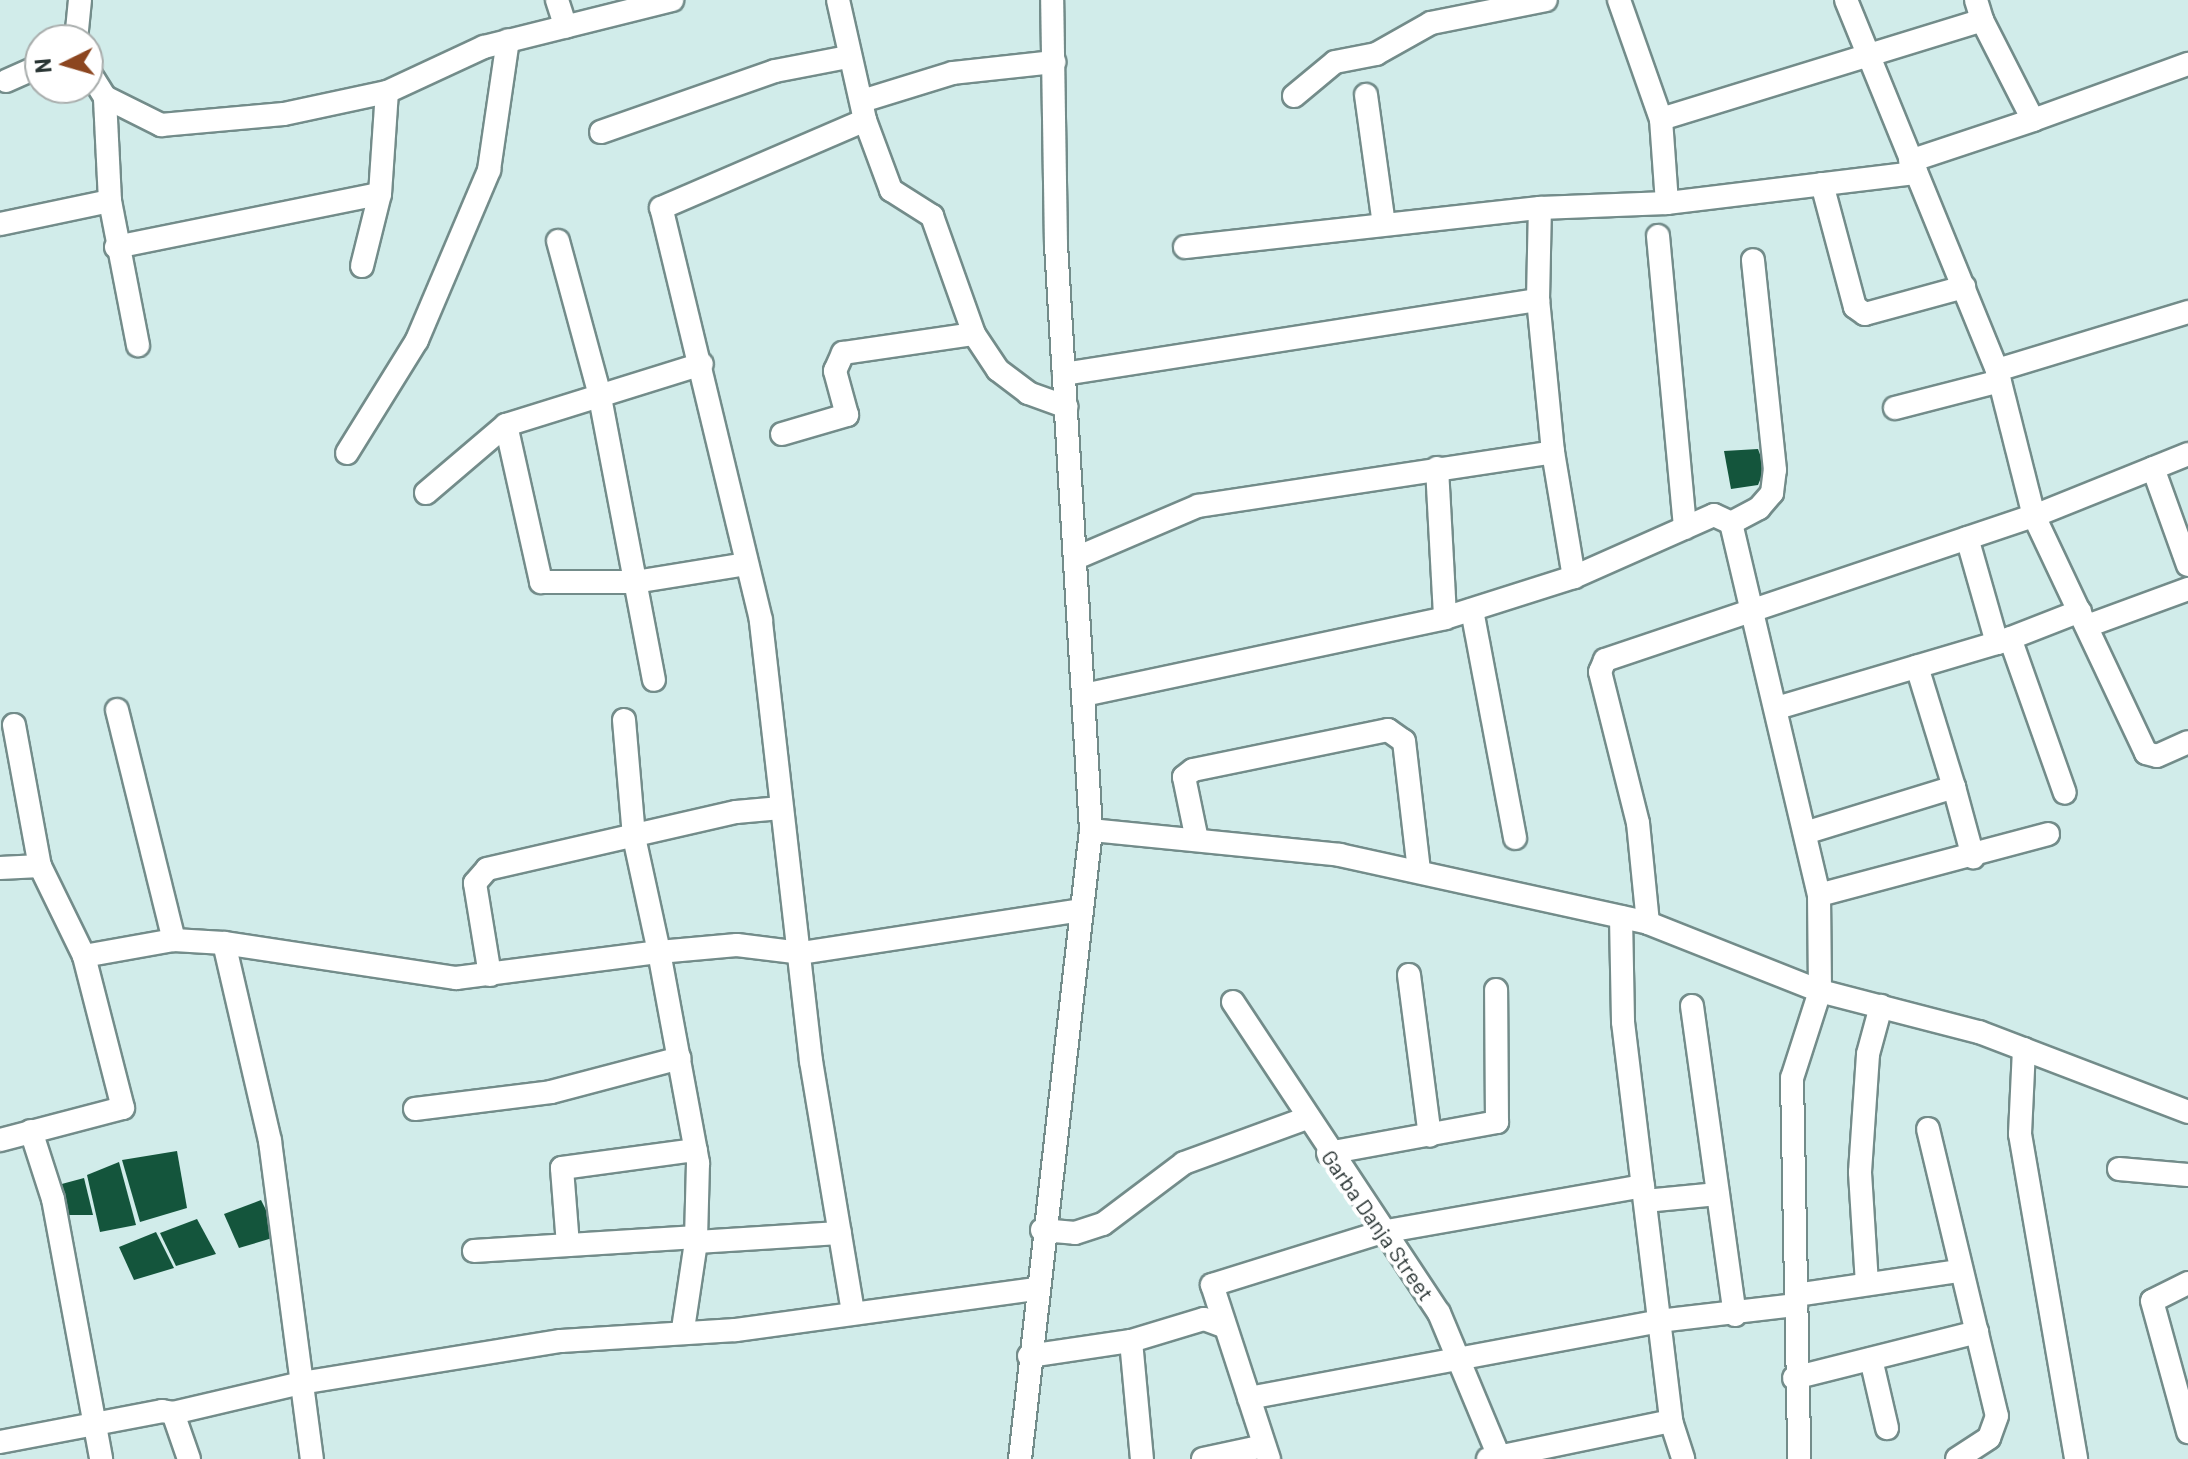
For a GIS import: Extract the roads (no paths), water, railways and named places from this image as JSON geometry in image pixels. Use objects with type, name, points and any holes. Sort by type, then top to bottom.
[{"type":"street","points":[[78,24],[80,0]]},
{"type":"street","points":[[557,0],[566,27]]},
{"type":"street","points":[[138,345],[116,247],[110,201],[105,97],[171,127],[387,92],[508,40],[672,0]]},
{"type":"street","points":[[838,0],[848,57],[891,190],[932,216],[974,334],[998,370],[1028,393],[1067,407]]},
{"type":"street","points":[[1020,1459],[1042,1230],[1091,830],[1064,374],[1052,0]]},
{"type":"street","points":[[1294,96],[1335,62],[1376,54],[1431,23],[1546,0]]},
{"type":"street","points":[[1619,0],[1661,119],[1667,203]]},
{"type":"street","points":[[1846,0],[1865,54],[1964,287],[1998,376],[2034,516],[2146,753],[2157,756],[2188,742]]},
{"type":"street","points":[[1661,119],[1865,54],[1979,10],[2033,120]]},
{"type":"street","points":[[347,453],[417,340],[489,170],[508,40]]},
{"type":"street","points":[[601,132],[775,71],[848,57]]},
{"type":"street","points":[[853,1312],[781,808],[761,620],[702,364],[661,208],[863,110],[953,73],[1054,62]]},
{"type":"street","points":[[1185,247],[1540,208],[1667,203],[1822,184],[1913,167],[2188,64]]},
{"type":"street","points":[[2,78],[24,71]]},
{"type":"street","points":[[362,266],[380,194],[387,92]]},
{"type":"street","points":[[1366,95],[1384,224]]},
{"type":"street","points":[[1822,184],[1855,307],[1865,314],[1964,287]]},
{"type":"street","points":[[116,247],[380,194]]},
{"type":"street","points":[[0,224],[110,201]]},
{"type":"street","points":[[1540,208],[1538,300],[1553,452],[1574,577]]},
{"type":"street","points":[[1658,236],[1685,528]]},
{"type":"street","points":[[558,241],[599,392],[654,680]]},
{"type":"street","points":[[1731,523],[1772,493],[1775,470],[1753,260]]},
{"type":"street","points":[[1064,374],[1538,300]]},
{"type":"street","points":[[1895,408],[2188,312]]},
{"type":"street","points":[[782,434],[847,415],[835,371],[843,353],[974,334]]},
{"type":"street","points":[[426,493],[506,425],[599,392],[702,364]]},
{"type":"street","points":[[506,425],[541,582],[635,582],[746,564]]},
{"type":"street","points":[[1076,558],[1198,506],[1553,452]]},
{"type":"street","points":[[1648,923],[1638,823],[1600,665],[1753,609],[2034,516],[2188,454]]},
{"type":"street","points":[[1437,468],[1445,618]]},
{"type":"street","points":[[2153,468],[2188,565]]},
{"type":"street","points":[[1084,695],[1445,618],[1574,577],[1714,515],[1731,523]]},
{"type":"street","points":[[1731,523],[1808,832],[1819,895],[1820,991],[1793,1060],[1794,1378],[1799,1459]]},
{"type":"street","points":[[1967,538],[2004,641],[2065,793]]},
{"type":"street","points":[[1777,708],[2188,589]]},
{"type":"street","points":[[1472,610],[1515,838]]},
{"type":"street","points":[[1917,667],[1973,857]]},
{"type":"street","points":[[117,710],[174,940]]},
{"type":"street","points":[[624,720],[634,837],[696,1150],[696,1239],[683,1329]]},
{"type":"street","points":[[0,1140],[123,1108],[84,956],[40,866],[14,725]]},
{"type":"street","points":[[1196,835],[1184,777],[1193,770],[1388,730],[1404,741],[1419,871]]},
{"type":"street","points":[[1808,832],[1954,787]]},
{"type":"street","points":[[490,975],[480,873],[634,837],[781,808]]},
{"type":"street","points":[[1091,830],[1196,835],[1419,871],[1648,923],[1820,991],[2024,1049],[2188,1112]]},
{"type":"street","points":[[1819,895],[1973,857],[2048,834]]},
{"type":"street","points":[[0,868],[40,866]]},
{"type":"street","points":[[84,956],[174,940],[224,943],[456,978],[737,945],[801,953],[1081,910]]},
{"type":"street","points":[[1621,917],[1623,1022],[1671,1421],[1683,1459]]},
{"type":"street","points":[[224,943],[270,1141],[312,1459]]},
{"type":"street","points":[[1409,975],[1430,1136]]},
{"type":"street","points":[[1328,1153],[1497,1122],[1496,990]]},
{"type":"street","name":"Garba Danja Street","points":[[1233,1002],[1304,1119],[1465,1361],[1496,1458]]},
{"type":"street","points":[[1692,1006],[1735,1315]]},
{"type":"street","points":[[1867,1284],[1860,1172],[1868,1054],[1881,1006]]},
{"type":"street","points":[[2024,1049],[2018,1120],[2076,1459]]},
{"type":"street","points":[[415,1109],[551,1092],[680,1058]]},
{"type":"street","points":[[1042,1230],[1075,1233],[1103,1224],[1184,1163],[1304,1119]]},
{"type":"street","points":[[1928,1129],[1959,1271],[1997,1416],[1989,1438],[1957,1459]]},
{"type":"street","points":[[31,1131],[53,1199],[92,1427],[101,1459]]},
{"type":"street","points":[[568,1245],[562,1168],[696,1150]]},
{"type":"street","points":[[2119,1169],[2188,1175]]},
{"type":"street","points":[[1203,1459],[1266,1452],[1212,1285],[1382,1232],[1644,1193],[1718,1194]]},
{"type":"street","points":[[474,1251],[840,1233]]},
{"type":"street","points":[[1249,1398],[1465,1361],[1659,1321],[1735,1315],[1867,1284],[1959,1271]]},
{"type":"street","points":[[2188,1283],[2152,1298],[2185,1406],[2188,1432]]},
{"type":"street","points":[[0,1442],[173,1413],[301,1383],[561,1341],[683,1329],[736,1330],[1036,1289]]},
{"type":"street","points":[[1029,1356],[1131,1341],[1204,1319],[1223,1326]]},
{"type":"street","points":[[1794,1378],[1977,1332]]},
{"type":"street","points":[[1131,1341],[1142,1459]]},
{"type":"street","points":[[1871,1359],[1887,1428]]},
{"type":"street","points":[[173,1413],[189,1459]]},
{"type":"street","points":[[1496,1458],[1671,1421]]}]
